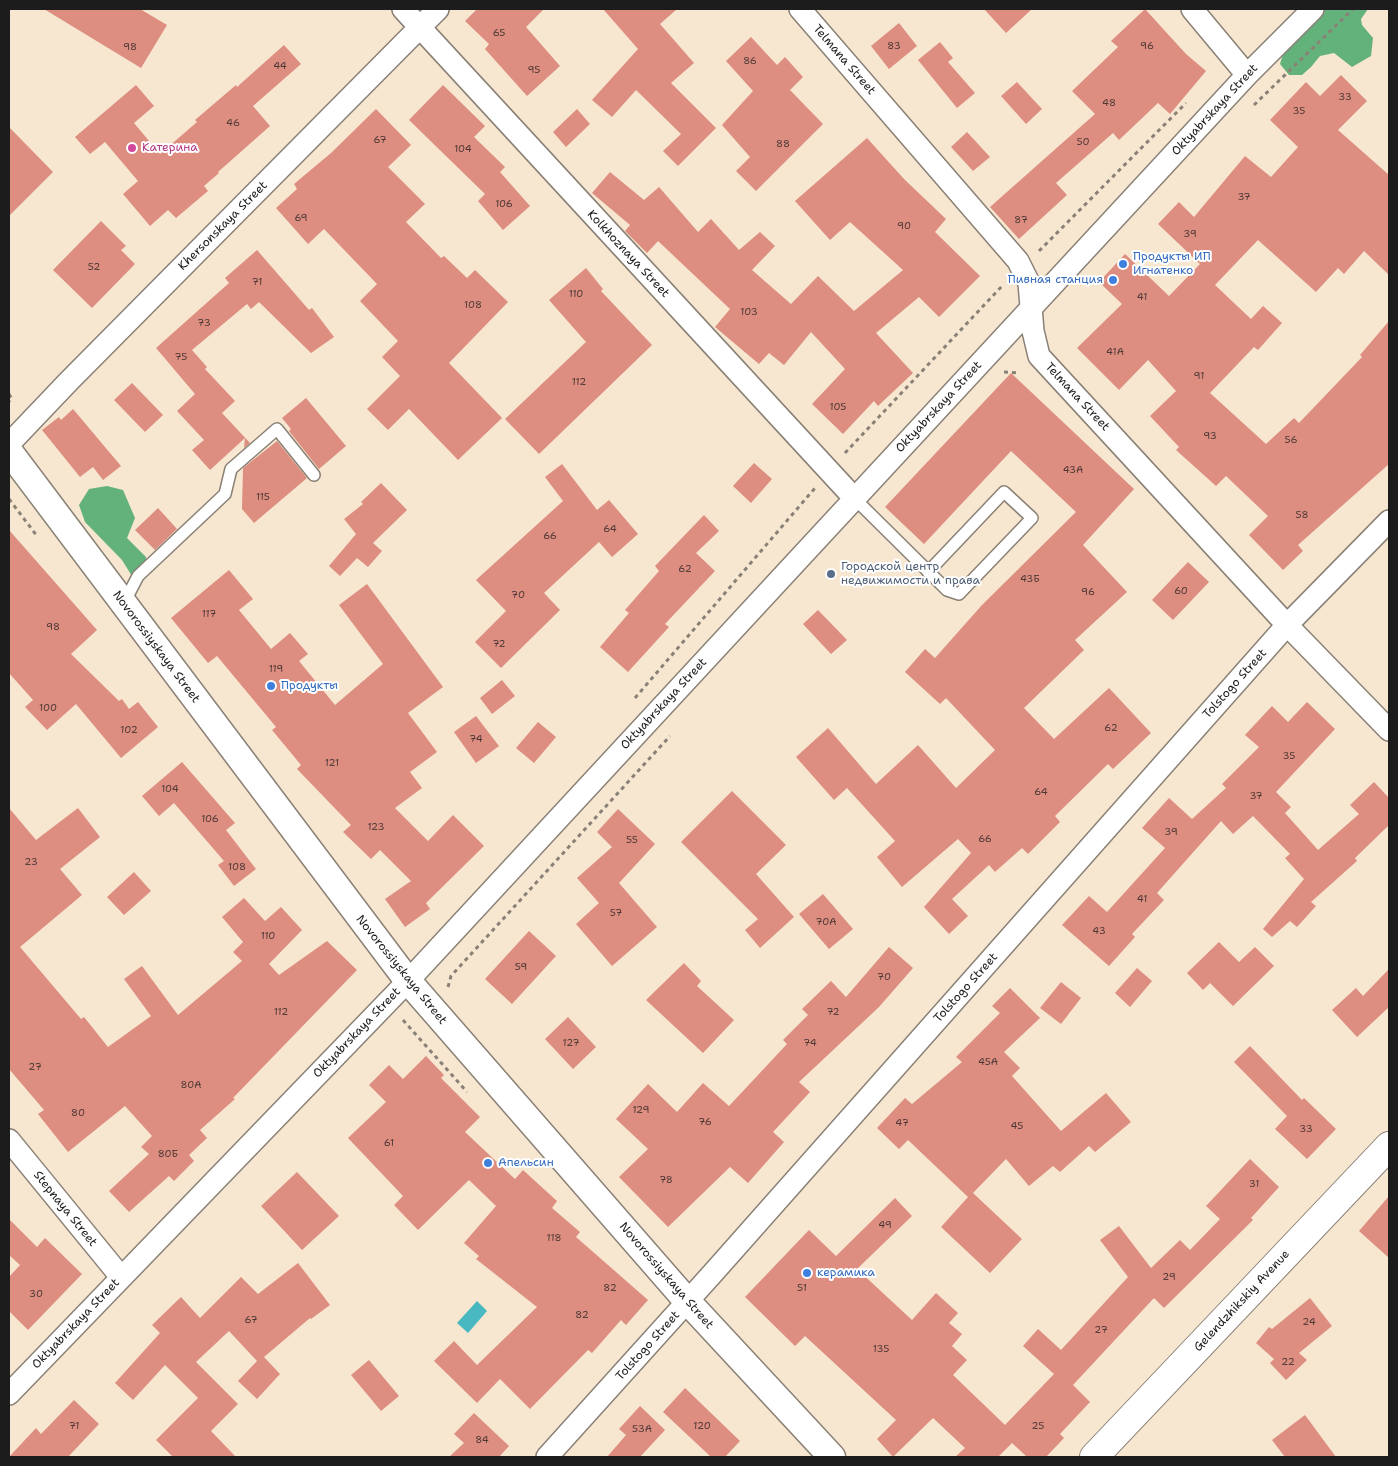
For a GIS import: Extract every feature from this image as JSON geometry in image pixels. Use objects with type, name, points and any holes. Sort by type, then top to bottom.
[{"type":"main road","name":"Gelendzhikskiy Avenue","points":[[1094,1457],[1389,1146]]},
{"type":"street","name":"Kolkhoznaya Street","points":[[402,9],[855,499]]},
{"type":"street","name":"Khersonskaya Street","points":[[9,444],[68,381],[438,9]]},
{"type":"street","name":"Telmana Street","points":[[800,9],[1018,261],[1029,283],[1032,331],[1039,356],[1287,625],[1389,730]]},
{"type":"street","points":[[1192,9],[1247,74]]},
{"type":"street","name":"Oktyabrskaya Street","points":[[9,1394],[408,981],[1247,74],[1313,9]]},
{"type":"street","name":"Novorossiyskaya Street","points":[[9,451],[408,981],[688,1302],[832,1457]]},
{"type":"street","name":"Tolstogo Street","points":[[547,1457],[688,1302],[1287,625],[1389,521]]},
{"type":"street","name":"Stepnaya Street","points":[[9,1140],[121,1278]]},
{"type":"lane","points":[[124,604],[138,576],[225,494],[231,469],[277,429],[314,475]]},
{"type":"lane","points":[[855,499],[928,572],[947,590],[958,594],[1032,518],[1004,492],[928,572]]},
{"type":"path","points":[[1254,106],[1353,9]]},
{"type":"path","points":[[631,702],[829,472],[1001,288],[1018,261],[1038,252],[1192,96]]},
{"type":"path","points":[[1004,372],[1019,372],[1026,379]]},
{"type":"path","points":[[9,394],[12,399],[9,401]]},
{"type":"path","points":[[448,989],[451,976],[673,733]]},
{"type":"path","points":[[387,1002],[408,1026]]},
{"type":"green space","points":[[1323,9],[1368,9],[1361,19],[1362,25],[1373,38],[1371,56],[1352,67],[1334,53],[1320,56],[1302,75],[1289,75],[1280,64],[1287,40]]},
{"type":"green space","points":[[107,486],[123,490],[135,518],[127,538],[146,557],[146,569],[135,581],[122,560],[85,522],[79,505],[89,489]]},
{"type":"water","points":[[477,1301],[487,1311],[468,1333],[457,1323]]},
{"type":"building","points":[[44,9],[140,9],[167,25],[141,68]]},
{"type":"building","points":[[477,9],[544,9],[526,27],[560,66],[527,96],[485,49],[489,44],[465,21]]},
{"type":"building","points":[[603,9],[677,9],[660,24],[694,63],[671,83],[716,128],[678,166],[663,151],[681,134],[636,90],[612,117],[592,100],[638,49]]},
{"type":"building","points":[[984,9],[1032,9],[1006,33]]},
{"type":"building","points":[[1145,9],[1186,54],[1206,71],[1170,114],[1158,103],[1119,140],[1113,133],[1056,183],[1067,195],[1019,239],[990,207],[1095,114],[1072,91],[1118,47],[1111,41]]},
{"type":"building","points":[[899,23],[917,46],[889,69],[871,46]]},
{"type":"building","points":[[751,37],[777,65],[785,57],[803,77],[790,90],[823,124],[756,191],[736,171],[750,157],[722,125],[753,91],[726,61]]},
{"type":"building","points":[[940,42],[953,58],[948,62],[975,93],[957,108],[918,60]]},
{"type":"building","points":[[284,45],[301,64],[253,106],[270,126],[218,172],[204,186],[208,191],[176,218],[168,210],[150,226],[123,194],[138,181],[105,142],[90,154],[75,137],[136,85],[154,106],[134,123],[160,154],[197,122],[195,120],[236,85],[237,87]]},
{"type":"building","points":[[1341,75],[1367,101],[1338,130],[1389,175],[1389,275],[1364,251],[1344,274],[1338,268],[1316,292],[1258,240],[1215,285],[1251,319],[1263,306],[1282,323],[1258,350],[1254,347],[1210,393],[1266,444],[1294,418],[1299,423],[1362,357],[1360,355],[1389,321],[1389,464],[1298,545],[1303,551],[1283,570],[1249,535],[1268,516],[1226,476],[1216,486],[1176,450],[1179,447],[1150,416],[1176,391],[1148,360],[1119,390],[1077,348],[1122,304],[1099,282],[1125,254],[1169,296],[1200,264],[1158,224],[1179,202],[1194,217],[1245,156],[1271,177],[1298,147],[1270,120],[1306,82],[1320,96]]},
{"type":"building","points":[[1017,82],[1042,109],[1026,124],[1001,96]]},
{"type":"building","points":[[443,85],[485,126],[474,137],[505,167],[500,172],[530,206],[503,230],[478,201],[485,194],[409,120]]},
{"type":"building","points":[[376,109],[411,145],[388,167],[425,204],[406,222],[441,258],[444,256],[467,278],[475,270],[508,302],[449,363],[502,418],[458,460],[409,409],[388,430],[367,409],[400,376],[382,357],[398,341],[360,301],[377,284],[324,229],[308,244],[276,208],[297,189],[294,184],[331,153]]},
{"type":"building","points":[[577,109],[590,124],[566,147],[553,132]]},
{"type":"building","points":[[9,127],[53,172],[9,216]]},
{"type":"building","points":[[967,132],[990,157],[973,171],[951,147]]},
{"type":"building","points":[[867,138],[904,179],[946,219],[935,232],[980,276],[939,317],[919,297],[876,333],[913,373],[878,406],[874,401],[843,434],[812,404],[845,369],[811,332],[784,365],[769,353],[759,364],[715,327],[730,309],[658,241],[647,253],[625,231],[630,225],[592,193],[610,172],[644,200],[659,187],[698,232],[711,219],[739,250],[760,232],[775,246],[752,270],[791,304],[818,276],[854,311],[903,270],[850,222],[830,240],[795,201]]},
{"type":"building","points":[[101,221],[126,246],[121,250],[135,264],[92,308],[53,270]]},
{"type":"building","points":[[257,250],[309,310],[312,308],[334,337],[311,353],[259,302],[251,309],[247,304],[192,350],[207,367],[205,369],[235,401],[222,413],[250,443],[244,448],[245,438],[210,470],[192,450],[204,440],[177,411],[195,394],[156,348],[229,283],[225,278]]},
{"type":"building","points":[[586,268],[603,289],[601,291],[652,345],[539,454],[505,419],[586,342],[549,300]]},
{"type":"building","points":[[1011,373],[1134,489],[1083,545],[1127,592],[1075,640],[1084,650],[1024,708],[1054,739],[1109,688],[1151,733],[1113,769],[1108,764],[1055,816],[1060,822],[1028,854],[1022,848],[995,872],[989,865],[952,899],[968,916],[949,934],[924,907],[971,853],[958,839],[902,887],[877,857],[895,841],[847,788],[834,800],[796,757],[828,728],[876,784],[918,745],[956,788],[995,750],[946,698],[940,704],[905,672],[925,649],[935,658],[982,605],[1076,512],[1011,451],[924,544],[885,507]]},
{"type":"building","points":[[132,383],[163,415],[145,432],[114,400]]},
{"type":"building","points":[[306,398],[346,446],[319,469],[289,431],[291,429],[282,418]]},
{"type":"building","points":[[73,409],[121,466],[103,480],[93,467],[80,477],[42,430],[59,417],[61,420]]},
{"type":"building","points":[[277,441],[307,478],[254,523],[242,509],[243,468]]},
{"type":"building","points":[[754,463],[772,479],[751,503],[733,486]]},
{"type":"building","points":[[562,464],[597,510],[609,500],[638,534],[612,557],[599,542],[544,593],[560,610],[501,668],[475,642],[506,611],[476,580],[563,501],[545,477]]},
{"type":"building","points":[[381,483],[407,510],[373,543],[382,551],[368,567],[357,558],[340,576],[329,566],[356,534],[344,519],[363,504],[361,502]]},
{"type":"building","points":[[158,508],[177,529],[155,550],[135,530]]},
{"type":"building","points":[[704,515],[719,531],[696,553],[715,571],[665,624],[669,627],[628,672],[600,647],[629,613],[625,610],[659,571],[655,566]]},
{"type":"building","points":[[9,530],[97,630],[71,654],[119,701],[122,699],[129,709],[138,702],[158,727],[121,758],[76,704],[47,730],[25,707],[33,700],[9,673]]},
{"type":"building","points":[[1188,562],[1209,582],[1173,620],[1152,600]]},
{"type":"building","points":[[229,570],[253,599],[239,610],[271,649],[290,633],[308,654],[299,661],[335,705],[383,664],[339,605],[367,584],[443,687],[408,713],[437,752],[410,772],[422,788],[395,808],[428,841],[453,815],[484,846],[426,903],[430,909],[405,927],[385,899],[411,881],[380,850],[371,859],[343,832],[351,825],[297,769],[301,765],[272,730],[276,727],[217,656],[208,663],[171,618]]},
{"type":"building","points":[[818,610],[847,640],[831,654],[803,624]]},
{"type":"building","points":[[502,680],[515,696],[492,714],[480,698]]},
{"type":"building","points":[[1307,702],[1335,729],[1276,792],[1291,807],[1285,813],[1318,850],[1359,814],[1350,805],[1374,782],[1389,798],[1389,825],[1355,858],[1357,861],[1311,902],[1316,906],[1297,927],[1290,921],[1272,937],[1263,929],[1304,879],[1285,858],[1290,854],[1253,816],[1233,834],[1221,821],[1157,893],[1164,900],[1132,934],[1135,937],[1109,966],[1062,925],[1089,896],[1107,912],[1165,848],[1142,828],[1169,798],[1192,819],[1226,788],[1222,784],[1259,747],[1245,735],[1272,706],[1288,722]]},
{"type":"building","points":[[476,716],[499,746],[476,763],[454,732]]},
{"type":"building","points":[[538,722],[556,737],[534,763],[516,748]]},
{"type":"building","points":[[182,762],[235,823],[226,830],[256,869],[234,886],[218,865],[224,861],[174,803],[159,816],[142,796]]},
{"type":"building","points":[[732,791],[786,845],[756,874],[794,917],[760,948],[745,930],[758,919],[681,842]]},
{"type":"building","points":[[9,808],[36,840],[78,808],[100,837],[60,869],[82,895],[20,947],[81,1019],[84,1017],[108,1047],[151,1016],[124,979],[142,966],[178,1015],[242,961],[233,952],[243,942],[222,917],[244,898],[265,921],[281,907],[302,930],[269,964],[279,975],[327,941],[357,970],[233,1098],[235,1099],[200,1130],[207,1138],[189,1155],[194,1161],[174,1181],[169,1176],[129,1212],[109,1191],[149,1154],[141,1147],[152,1136],[125,1106],[68,1152],[38,1114],[44,1110],[9,1069]]},
{"type":"building","points":[[618,809],[655,844],[619,883],[657,927],[612,966],[576,924],[599,903],[577,878],[612,847],[597,832]]},
{"type":"building","points":[[134,872],[151,891],[124,915],[107,897]]},
{"type":"building","points":[[823,894],[853,929],[829,949],[799,914]]},
{"type":"building","points":[[529,931],[556,956],[512,1004],[485,979]]},
{"type":"building","points":[[1219,942],[1239,962],[1255,947],[1274,966],[1233,1006],[1210,983],[1203,990],[1187,973]]},
{"type":"building","points":[[889,947],[913,968],[879,1007],[799,1082],[810,1092],[773,1132],[784,1142],[748,1183],[730,1167],[668,1227],[619,1177],[648,1149],[616,1119],[648,1084],[677,1112],[703,1083],[729,1106],[787,1044],[783,1040],[808,1015],[802,1009],[831,981],[846,997]]},
{"type":"building","points":[[684,963],[701,981],[697,986],[734,1020],[703,1053],[646,1000]]},
{"type":"building","points":[[1137,968],[1152,981],[1130,1007],[1115,993]]},
{"type":"building","points":[[1389,969],[1389,1007],[1357,1037],[1332,1010],[1356,988],[1363,996]]},
{"type":"building","points":[[1061,982],[1081,998],[1061,1024],[1040,1008]]},
{"type":"building","points":[[1010,988],[1040,1018],[1004,1052],[1020,1068],[1012,1076],[1061,1131],[1106,1093],[1131,1122],[1095,1152],[1089,1146],[1060,1172],[1053,1166],[1029,1186],[1006,1159],[973,1193],[1022,1239],[990,1273],[941,1227],[968,1197],[908,1140],[899,1149],[877,1128],[905,1098],[912,1104],[962,1062],[956,1057],[1000,1013],[992,1006]]},
{"type":"building","points":[[568,1017],[596,1047],[573,1069],[545,1039]]},
{"type":"building","points":[[1250,1046],[1302,1100],[1304,1098],[1336,1129],[1307,1159],[1275,1129],[1287,1116],[1234,1062]]},
{"type":"building","points":[[426,1056],[444,1075],[441,1078],[480,1117],[465,1132],[515,1179],[523,1170],[557,1201],[552,1208],[580,1232],[576,1237],[648,1300],[626,1325],[621,1320],[592,1353],[588,1350],[530,1409],[500,1379],[477,1403],[434,1361],[454,1341],[477,1365],[537,1307],[476,1259],[479,1256],[464,1243],[496,1206],[469,1180],[418,1230],[394,1205],[403,1196],[348,1138],[386,1102],[369,1085],[389,1065],[403,1079]]},
{"type":"building","points":[[1250,1159],[1279,1187],[1251,1218],[1253,1220],[1164,1308],[1154,1298],[1073,1385],[1090,1402],[1060,1434],[1064,1438],[1046,1457],[1027,1457],[1012,1443],[998,1457],[955,1457],[965,1448],[933,1418],[893,1457],[877,1439],[896,1420],[805,1336],[795,1346],[745,1297],[809,1230],[836,1256],[895,1198],[912,1216],[857,1269],[912,1320],[936,1293],[958,1313],[949,1323],[962,1334],[952,1346],[967,1360],[953,1375],[1005,1425],[1054,1374],[1023,1346],[1038,1329],[1061,1350],[1128,1277],[1100,1240],[1119,1226],[1151,1268],[1180,1240],[1190,1250],[1220,1219],[1206,1206]]},
{"type":"building","points":[[297,1172],[339,1216],[302,1250],[261,1206]]},
{"type":"building","points":[[1389,1196],[1389,1258],[1359,1231]]},
{"type":"building","points":[[9,1219],[37,1247],[45,1238],[82,1274],[28,1330],[9,1311],[9,1277],[20,1265],[9,1255]]},
{"type":"building","points":[[298,1263],[330,1305],[310,1318],[264,1357],[280,1374],[257,1399],[238,1381],[257,1361],[229,1331],[196,1362],[238,1404],[211,1431],[236,1457],[173,1457],[156,1440],[198,1398],[165,1365],[133,1400],[115,1383],[160,1333],[152,1325],[181,1297],[200,1318],[241,1277],[258,1294]]},
{"type":"building","points":[[1310,1298],[1332,1326],[1299,1353],[1307,1360],[1286,1380],[1270,1363],[1274,1359],[1256,1343],[1269,1327],[1272,1329]]},
{"type":"building","points":[[369,1360],[399,1396],[381,1411],[351,1375]]},
{"type":"building","points":[[685,1388],[740,1441],[725,1457],[711,1457],[663,1412]]},
{"type":"building","points":[[74,1400],[99,1424],[68,1457],[9,1457],[36,1428],[41,1434]]},
{"type":"building","points":[[640,1406],[665,1430],[640,1457],[607,1457],[626,1435],[619,1429]]},
{"type":"building","points":[[474,1413],[509,1446],[499,1457],[449,1457],[464,1443],[454,1434]]},
{"type":"building","points":[[1305,1415],[1336,1457],[1285,1457],[1272,1440]]},
{"type":"place","name":"Катерина","points":[[132,148]]},
{"type":"place","name":"Продукты ИП Игнатенко","points":[[1123,264]]},
{"type":"place","name":"Пивная станция","points":[[1113,280]]},
{"type":"place","name":"Городской центр недвижимости и права","points":[[831,574]]},
{"type":"place","name":"Продукты","points":[[271,686]]},
{"type":"place","name":"Апельсин","points":[[488,1163]]},
{"type":"place","name":"керамика","points":[[807,1273]]}]
